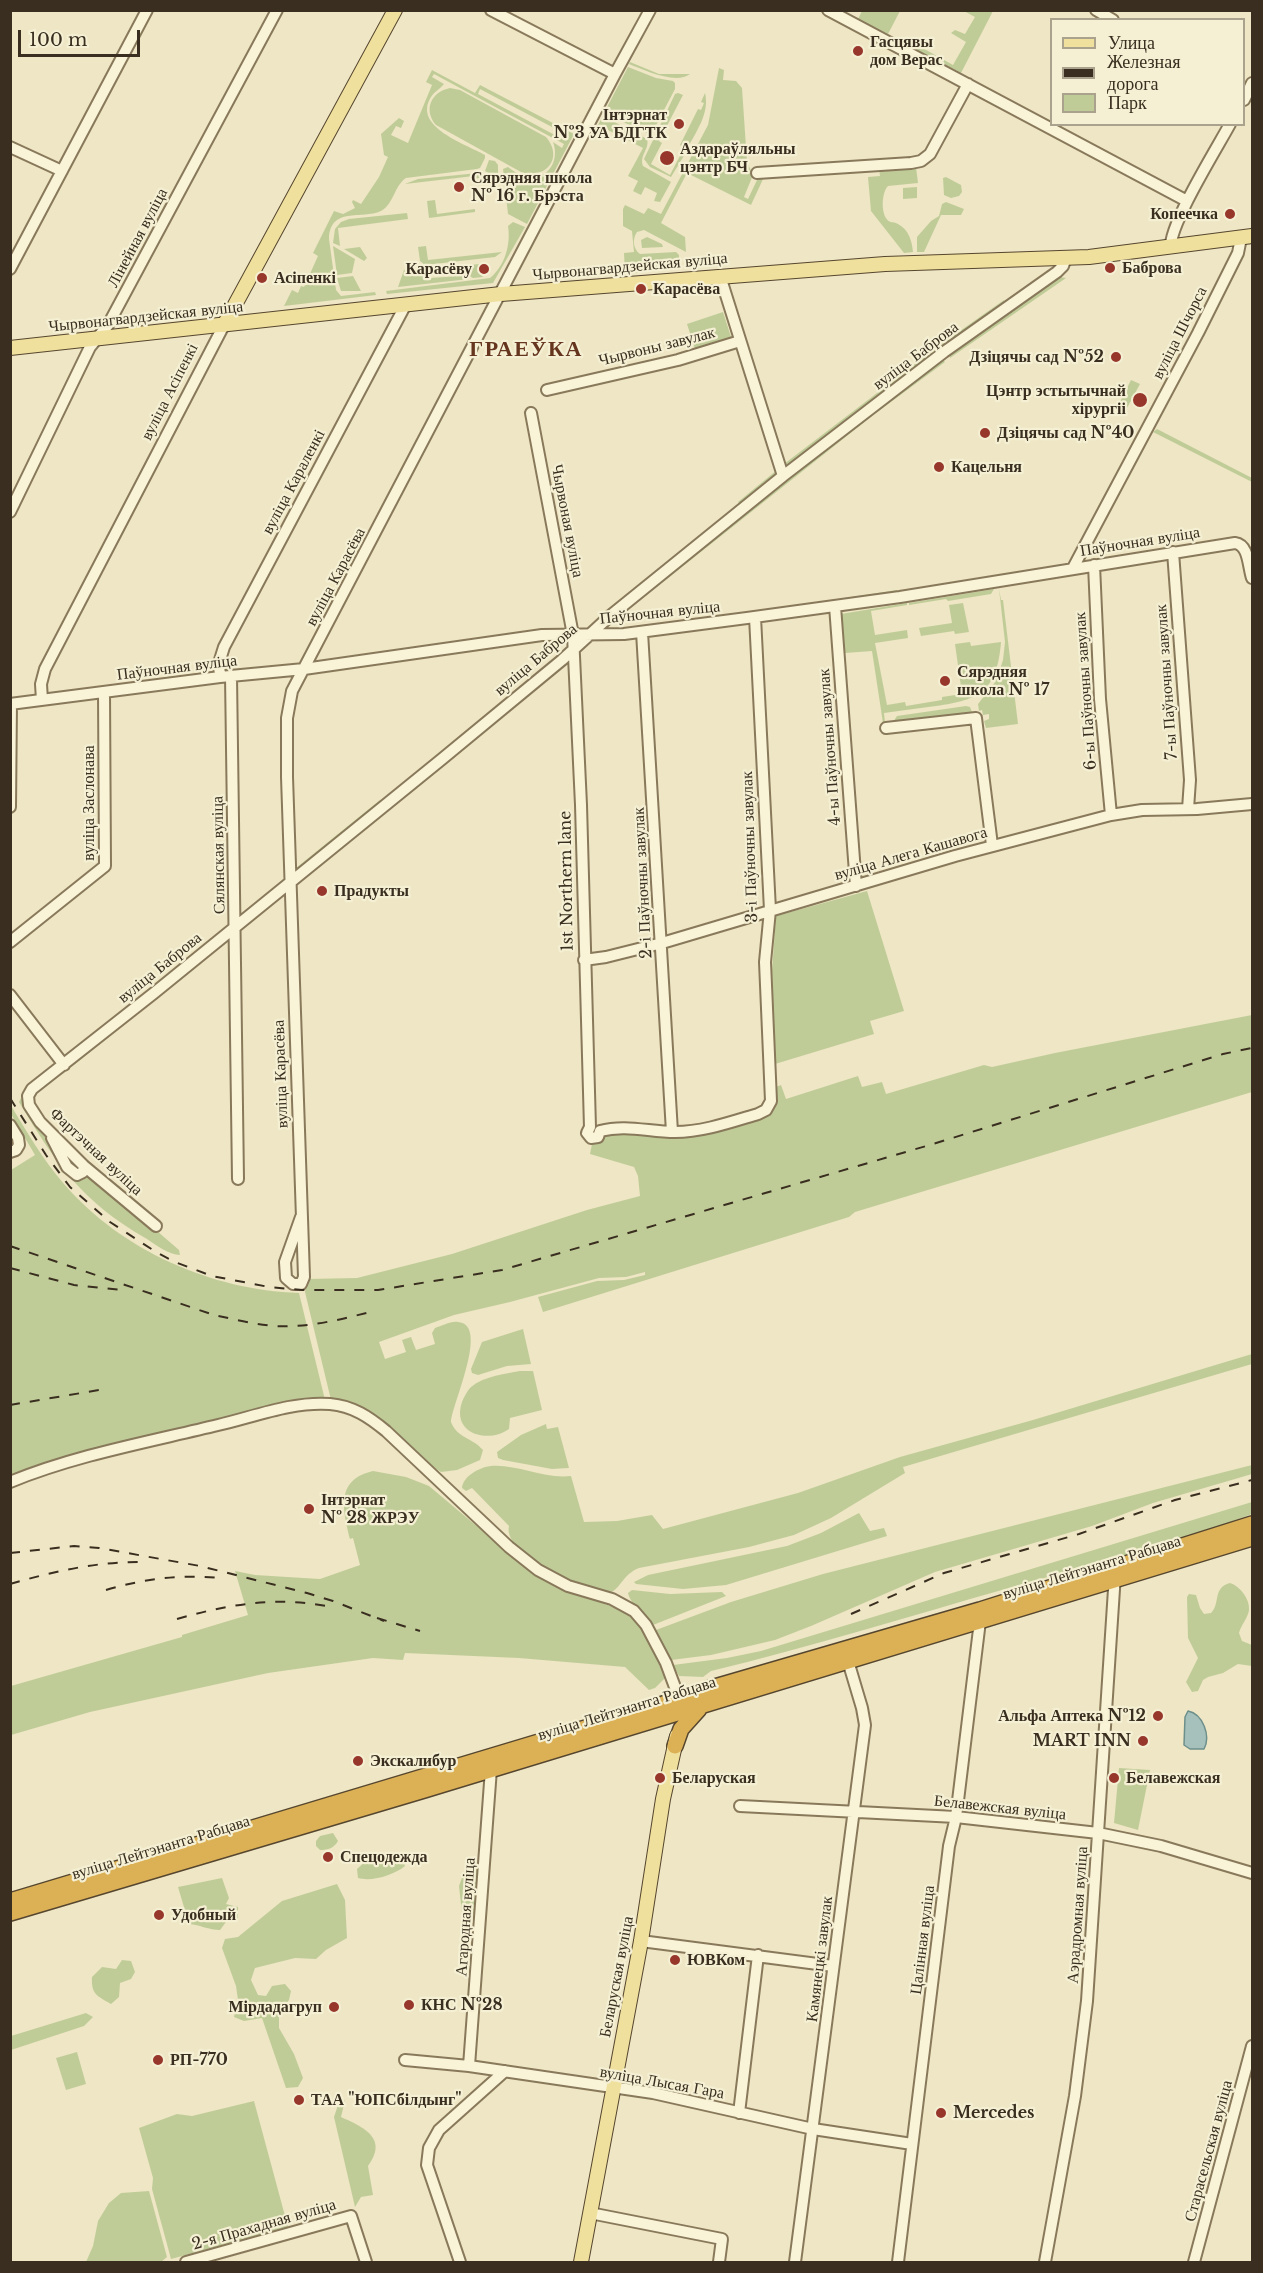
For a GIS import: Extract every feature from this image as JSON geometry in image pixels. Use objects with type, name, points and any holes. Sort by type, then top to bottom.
[{"type":"highway","name":"вуліца Лейтэнанта Рабцава","points":[[10,1912],[646,1723],[680,1705],[705,1705],[980,1621],[1251,1527]]},
{"type":"highway","name":"вуліца Лейтэнанта Рабцава","points":[[10,1901],[680,1705],[980,1610],[1115,1573]]},
{"type":"highway","points":[[675,1746],[681,1729],[705,1705]]},
{"type":"highway","points":[[646,1723],[657,1723],[667,1727],[673,1735],[675,1746]]},
{"type":"main road","name":"вуліца Асіпенкі","points":[[224,325],[395,10]]},
{"type":"main road","name":"Чырвонагвардзейская вуліца","points":[[10,348],[501,294],[885,264],[1089,257],[1247,237]]},
{"type":"main road","name":"Беларуская вуліца","points":[[581,2262],[641,1941],[680,1705]]},
{"type":"street","points":[[10,269],[147,10]]},
{"type":"street","name":"Лінейная вуліца","points":[[10,512],[90,347],[108,325],[277,10]]},
{"type":"street","points":[[491,10],[615,74]]},
{"type":"street","name":"вуліца Карасёва","points":[[301,1217],[284,1266],[285,1278],[293,1284],[301,1284],[304,1277],[290,882],[287,718],[292,691],[650,10]]},
{"type":"street","points":[[828,10],[1188,201]]},
{"type":"street","points":[[1096,10],[1110,18]]},
{"type":"street","points":[[757,173],[911,164],[921,161],[934,149],[969,84]]},
{"type":"street","points":[[1171,247],[1171,237],[1188,201],[1229,126]]},
{"type":"street","points":[[10,147],[62,171]]},
{"type":"street","name":"вуліца Шчорса","points":[[1073,568],[1194,342],[1247,237]]},
{"type":"street","name":"вуліца Баброва","points":[[29,1093],[290,882],[783,476],[944,352],[1058,272],[1066,258]]},
{"type":"street","points":[[720,276],[783,476]]},
{"type":"street","name":"вуліца Караленкі","points":[[225,676],[219,663],[224,647],[406,304]]},
{"type":"street","name":"вуліца Асіпенкі","points":[[42,700],[41,684],[45,669],[224,325]]},
{"type":"street","name":"Чырвоны завулак","points":[[547,390],[689,357],[740,341]]},
{"type":"street","name":"Чырвоная вуліца","points":[[531,413],[573,635]]},
{"type":"street","name":"Паўночная вуліца","points":[[11,704],[225,676],[304,669],[536,636],[642,632],[835,606],[1239,543],[1245,549],[1252,578]]},
{"type":"street","name":"7-ы Паўночны завулак","points":[[1173,552],[1190,780],[1188,810]]},
{"type":"street","name":"6-ы Паўночны завулак","points":[[1094,565],[1100,699],[1111,815]]},
{"type":"street","name":"4-ы Паўночны завулак","points":[[835,606],[856,886]]},
{"type":"street","name":"3-і Паўночны завулак","points":[[672,1132],[709,1127],[754,1116],[766,1110],[771,1101],[765,974],[770,910],[755,617]]},
{"type":"street","name":"2-і Паўночны завулак","points":[[642,632],[672,1132]]},
{"type":"street","name":"1st Northern lane","points":[[573,635],[581,805],[584,960],[595,1129],[622,1126],[672,1132]]},
{"type":"street","name":"Сялянская вуліца","points":[[225,676],[235,927],[238,1179]]},
{"type":"street","name":"вуліца Заслонава","points":[[10,942],[105,866],[104,692]]},
{"type":"street","points":[[10,807],[11,704]]},
{"type":"street","points":[[886,728],[976,718],[992,845]]},
{"type":"street","name":"вуліца Алега Кашавога","points":[[584,960],[662,944],[992,845],[1111,815],[1142,810],[1188,810],[1252,804]]},
{"type":"street","points":[[10,995],[64,1065]]},
{"type":"street","name":"Фартэчная вуліца","points":[[29,1093],[28,1101],[31,1110],[49,1131],[84,1166],[156,1226]]},
{"type":"street","points":[[10,1125],[19,1145],[16,1150],[10,1152]]},
{"type":"street","name":"вуліца Лейтэнанта Рабцава","points":[[10,1482],[89,1456],[279,1410],[317,1404],[349,1408],[366,1416],[386,1431],[508,1547],[538,1570],[568,1587],[612,1599],[634,1611],[646,1625],[666,1662],[680,1705]]},
{"type":"street","name":"Аэрадромная вуліца","points":[[1046,2262],[1084,2037],[1115,1573]]},
{"type":"street","name":"Цалінная вуліца","points":[[898,2262],[949,1846],[956,1817],[980,1621]]},
{"type":"street","name":"Камянецкі завулак","points":[[795,2262],[865,1725],[848,1661]]},
{"type":"street","name":"Агародная вуліца","points":[[470,2066],[490,1769]]},
{"type":"street","name":"Белавежская вуліца","points":[[740,1806],[956,1817],[1098,1833],[1161,1846],[1252,1873]]},
{"type":"street","points":[[641,1941],[833,1966]]},
{"type":"street","points":[[739,2113],[758,1955]]},
{"type":"street","name":"Старасельская вуліца","points":[[1194,2262],[1252,2046]]},
{"type":"street","name":"вуліца Лысая Гара","points":[[405,2060],[470,2066],[653,2094],[813,2129],[912,2144]]},
{"type":"street","points":[[460,2262],[428,2165],[429,2148],[440,2130],[505,2071]]},
{"type":"street","points":[[590,2214],[722,2239],[719,2262]]},
{"type":"street","name":"2-я Прахадная вуліца","points":[[186,2262],[351,2216],[366,2262]]},
{"type":"green space","points":[[862,10],[900,11],[888,34],[858,19]]},
{"type":"green space","points":[[964,11],[993,11],[961,73],[907,45],[910,41],[953,65],[966,42],[951,33],[955,30],[965,34],[975,17]]},
{"type":"green space","points":[[630,62],[659,74],[690,74],[677,78],[669,77],[643,70],[629,64]]},
{"type":"green space","points":[[628,67],[675,83],[675,89],[651,135],[604,113]]},
{"type":"green space","points":[[719,68],[724,70],[723,80],[736,81],[742,88],[747,162],[753,175],[744,197],[748,199],[757,180],[764,177],[751,205],[687,173],[661,223],[685,237],[686,252],[644,230],[637,232],[634,241],[640,254],[676,252],[679,255],[679,268],[625,274],[624,253],[634,252],[632,231],[623,226],[623,209],[625,205],[644,214],[648,208],[661,214],[708,125]]},
{"type":"green space","points":[[432,70],[475,93],[480,85],[574,134],[527,224],[508,214],[503,169],[508,167],[526,176],[540,175],[550,168],[553,162],[555,149],[553,142],[562,148],[564,144],[434,74],[432,77],[444,84],[431,97],[427,108],[429,117],[444,133],[485,155],[480,168],[406,178],[389,204],[381,211],[348,216],[335,222],[329,239],[336,290],[341,296],[375,292],[376,295],[284,306],[292,290],[298,293],[301,286],[304,287],[318,256],[313,253],[334,211],[343,214],[355,208],[353,200],[361,204],[379,177],[388,157],[384,155],[381,134],[399,118],[404,121],[401,128],[396,126],[391,135],[408,143],[432,85],[426,82]],"holes":[[[480,89],[569,136],[566,141],[478,94]]]},
{"type":"green space","points":[[450,88],[460,90],[546,137],[553,152],[550,165],[538,173],[521,172],[436,125],[430,113],[431,102],[438,93]]},
{"type":"green space","points":[[705,93],[704,115],[687,149],[680,145],[698,109],[701,110],[704,103],[701,102]]},
{"type":"green space","points":[[675,94],[683,95],[659,141],[662,143],[651,164],[670,175],[682,152],[685,154],[671,177],[650,167],[644,159]]},
{"type":"green space","points":[[603,116],[647,139],[648,143],[642,159],[643,166],[671,182],[660,202],[654,201],[657,193],[645,187],[641,195],[633,191],[638,181],[628,176],[643,148],[598,125]]},
{"type":"green space","points":[[489,160],[495,161],[498,165],[498,178],[485,171]]},
{"type":"green space","points":[[916,167],[918,183],[888,186],[883,197],[883,210],[886,218],[902,226],[911,240],[913,252],[904,253],[871,211],[868,177],[880,176],[879,169]]},
{"type":"green space","points":[[478,173],[485,176],[475,179],[474,176],[405,184],[418,179]]},
{"type":"green space","points":[[946,177],[961,185],[962,192],[959,196],[951,198],[944,195],[943,178]]},
{"type":"green space","points":[[917,187],[917,198],[903,199],[903,188]]},
{"type":"green space","points":[[435,200],[437,214],[475,209],[475,212],[429,218],[427,201]]},
{"type":"green space","points":[[946,202],[964,209],[961,215],[941,215],[924,252],[917,252],[917,237],[931,221],[939,216],[942,204]]},
{"type":"green space","points":[[407,213],[408,219],[338,228],[340,246],[333,243],[335,229],[341,222],[349,219]]},
{"type":"green space","points":[[513,222],[525,227],[493,283],[387,294],[386,291],[490,278],[503,261],[509,240],[508,226]]},
{"type":"green space","points":[[647,237],[662,244],[663,247],[642,248],[641,240]]},
{"type":"green space","points":[[333,246],[355,259],[352,273],[337,275]]},
{"type":"green space","points":[[426,246],[428,260],[502,252],[495,257],[425,265],[420,261],[418,247]]},
{"type":"green space","points":[[360,247],[367,258],[364,261],[344,249]]},
{"type":"green space","points":[[481,264],[478,271],[483,277],[473,278],[462,272],[432,275],[415,269]]},
{"type":"green space","points":[[409,269],[430,278],[461,276],[469,279],[398,287],[404,270]]},
{"type":"green space","points":[[353,276],[361,291],[341,291],[337,278]]},
{"type":"green space","points":[[1059,277],[1066,278],[950,358],[950,352]]},
{"type":"green space","points":[[1004,300],[1003,304],[788,466],[784,464],[940,345]]},
{"type":"green space","points":[[723,312],[732,340],[696,352],[687,324]]},
{"type":"green space","points":[[942,359],[945,362],[876,413],[873,410]]},
{"type":"green space","points":[[1131,380],[1140,384],[1127,408],[1119,404]]},
{"type":"green space","points":[[869,413],[872,416],[619,617],[618,615]]},
{"type":"green space","points":[[1157,429],[1252,478],[1252,482],[1153,432]]},
{"type":"green space","points":[[777,470],[776,475],[740,504],[738,502]]},
{"type":"green space","points":[[994,589],[991,594],[909,605],[909,603]]},
{"type":"green space","points":[[999,589],[1001,600],[1003,600],[1018,724],[986,728],[984,721],[989,719],[989,714],[983,715],[982,710],[979,711],[978,704],[996,681],[1003,660],[1005,642]]},
{"type":"green space","points":[[897,590],[897,592],[756,614],[753,612]]},
{"type":"green space","points":[[907,603],[907,605],[871,611],[875,635],[907,630],[908,638],[875,643],[887,705],[905,702],[906,706],[962,694],[955,644],[970,642],[971,646],[1001,642],[999,659],[990,682],[975,696],[951,704],[884,713],[885,723],[883,723],[872,651],[845,653],[841,614]]},
{"type":"green space","points":[[963,603],[969,632],[955,634],[954,631],[921,636],[919,628],[952,623],[949,605]]},
{"type":"green space","points":[[557,656],[559,658],[441,755],[439,753]]},
{"type":"green space","points":[[970,707],[972,712],[893,722],[897,716]]},
{"type":"green space","points":[[380,800],[382,802],[296,871],[296,868]]},
{"type":"green space","points":[[867,891],[904,1011],[870,1021],[874,1034],[775,1064],[772,971],[776,916]]},
{"type":"green space","points":[[155,997],[156,999],[64,1073],[44,1086]]},
{"type":"green space","points":[[1252,1015],[1252,1092],[855,1212],[849,1217],[543,1312],[538,1297],[597,1281],[624,1280],[645,1275],[645,1272],[626,1277],[599,1278],[454,1315],[379,1342],[385,1359],[406,1352],[402,1340],[411,1337],[416,1350],[435,1344],[432,1333],[435,1328],[455,1322],[467,1326],[471,1336],[470,1350],[451,1422],[461,1435],[483,1450],[480,1460],[457,1470],[441,1472],[398,1435],[331,1400],[305,1292],[307,1279],[357,1278],[452,1254],[587,1210],[640,1196],[638,1176],[634,1167],[590,1154],[592,1144],[611,1132],[707,1133],[764,1117],[773,1104],[776,1087],[781,1085],[786,1099],[858,1076],[862,1087],[882,1082],[886,1094],[984,1065],[992,1067]]},
{"type":"green space","points":[[21,1098],[44,1131],[64,1166],[91,1174],[179,1250],[180,1255],[163,1249],[124,1225],[88,1196],[72,1180],[46,1145],[19,1102]]},
{"type":"green space","points":[[10,1104],[56,1175],[87,1208],[113,1229],[141,1247],[202,1275],[266,1290],[299,1293],[325,1400],[11,1478],[11,1170],[35,1155],[11,1114]]},
{"type":"green space","points":[[523,1329],[531,1364],[507,1366],[478,1375],[472,1373],[471,1369],[482,1342]]},
{"type":"green space","points":[[1252,1354],[1252,1364],[903,1467],[905,1473],[831,1518],[794,1535],[749,1547],[639,1568],[629,1574],[610,1593],[569,1581],[534,1561],[515,1544],[509,1535],[509,1526],[472,1488],[466,1491],[462,1488],[465,1480],[473,1473],[491,1466],[571,1476],[584,1522],[617,1521],[652,1515],[663,1529],[798,1493],[900,1457],[1033,1420]]},
{"type":"green space","points":[[520,1371],[533,1371],[542,1410],[510,1418],[509,1429],[491,1436],[473,1433],[466,1429],[460,1413],[463,1400],[471,1387],[488,1378]]},
{"type":"green space","points":[[546,1424],[547,1429],[558,1427],[569,1468],[552,1469],[498,1458],[497,1452],[521,1435]]},
{"type":"green space","points":[[1252,1465],[1252,1474],[1153,1503],[1092,1526],[935,1572],[775,1640],[711,1655],[671,1660],[656,1630],[731,1602],[823,1574]]},
{"type":"green space","points":[[373,1471],[406,1477],[429,1486],[535,1575],[573,1593],[625,1611],[637,1620],[666,1677],[655,1688],[649,1690],[625,1667],[519,1658],[405,1653],[403,1660],[373,1658],[268,1673],[90,1712],[11,1735],[11,1686],[182,1637],[182,1635],[248,1615],[235,1571],[255,1575],[320,1579],[360,1565],[353,1538],[350,1539],[347,1528],[345,1497],[352,1481]]},
{"type":"green space","points":[[1252,1502],[1252,1514],[1192,1535],[823,1642],[711,1671],[703,1677],[679,1676],[673,1665],[761,1651]]},
{"type":"green space","points":[[859,1513],[870,1531],[884,1528],[887,1536],[726,1585],[683,1589],[634,1582],[648,1575],[787,1546],[821,1533]]},
{"type":"green space","points":[[1230,1583],[1241,1590],[1248,1602],[1248,1613],[1239,1633],[1242,1641],[1252,1645],[1252,1666],[1238,1664],[1223,1673],[1208,1677],[1203,1680],[1198,1691],[1192,1692],[1186,1682],[1198,1658],[1188,1638],[1187,1597],[1189,1594],[1196,1595],[1204,1614],[1211,1613],[1221,1588]]},
{"type":"green space","points":[[632,1590],[670,1594],[722,1592],[726,1596],[653,1625],[632,1602],[628,1593]]},
{"type":"green space","points":[[1119,1768],[1150,1770],[1138,1830],[1114,1823]]},
{"type":"green space","points":[[333,1833],[338,1841],[333,1847],[320,1850],[316,1846],[316,1841],[320,1836]]},
{"type":"green space","points":[[401,1856],[405,1866],[395,1872],[383,1877],[358,1878],[357,1869],[366,1861]]},
{"type":"green space","points":[[479,1862],[475,1914],[462,1913],[459,1886],[467,1864]]},
{"type":"green space","points":[[222,1878],[229,1898],[226,1904],[238,1907],[238,1920],[226,1922],[220,1930],[189,1924],[178,1887]]},
{"type":"green space","points":[[337,1884],[345,1900],[347,1938],[326,1950],[316,1959],[295,1958],[255,1968],[251,1980],[258,1995],[266,1996],[272,1986],[285,1984],[291,1991],[289,2000],[279,2013],[279,2028],[294,2054],[303,2078],[298,2087],[286,2088],[262,2018],[244,2021],[234,2017],[238,2000],[236,1986],[222,1948],[225,1939],[238,1937],[282,1901]]},
{"type":"green space","points":[[122,1960],[131,1961],[135,1972],[131,1979],[120,1983],[119,1997],[111,2004],[96,1994],[92,1977],[102,1967],[116,1969]]},
{"type":"green space","points":[[86,2013],[93,2017],[84,2026],[11,2050],[11,2036]]},
{"type":"green space","points":[[77,2052],[86,2084],[66,2090],[56,2058]]},
{"type":"green space","points":[[345,2100],[341,2117],[371,2135],[376,2148],[368,2166],[373,2195],[361,2197],[355,2207],[334,2117],[339,2102]]},
{"type":"green space","points":[[254,2101],[288,2227],[171,2259],[152,2189],[153,2178],[139,2128],[177,2114],[192,2116]]},
{"type":"green space","points":[[149,2191],[167,2257],[161,2262],[86,2262],[93,2246],[98,2221],[109,2203],[121,2193]]},
{"type":"water","points":[[1188,1711],[1202,1721],[1207,1738],[1204,1749],[1190,1749],[1184,1745],[1185,1717]]},
{"type":"railway","points":[[10,1098],[46,1155],[70,1187],[110,1222],[175,1262],[212,1276],[269,1287],[302,1290],[378,1290],[502,1270],[933,1144],[1223,1054],[1252,1048]]},
{"type":"railway","points":[[10,1246],[214,1315],[251,1323],[274,1326],[310,1325],[370,1312]]},
{"type":"railway","points":[[10,1268],[74,1285],[122,1290]]},
{"type":"railway","points":[[10,1405],[105,1389]]},
{"type":"railway","points":[[851,1614],[944,1573],[1079,1534],[1175,1500],[1252,1480]]},
{"type":"railway","points":[[10,1553],[74,1546],[99,1548],[200,1566],[307,1593],[384,1621]]},
{"type":"railway","points":[[10,1584],[77,1568],[111,1563],[146,1562]]},
{"type":"railway","points":[[106,1590],[162,1578],[219,1578]]},
{"type":"railway","points":[[177,1619],[232,1606],[269,1602],[326,1606]]},
{"type":"railway","points":[[377,1618],[420,1631]]},
{"type":"place","name":"Гасцявы дом Верас","points":[[858,51]]},
{"type":"place","name":"Інтэрнат №3 УА БДГТК","points":[[679,124]]},
{"type":"place","name":"Аздараўляльны цэнтр БЧ","points":[[667,158]]},
{"type":"place","name":"Сярэдняя школа № 16 г. Брэста","points":[[459,187]]},
{"type":"place","name":"Копеечка","points":[[1230,214]]},
{"type":"place","name":"Баброва","points":[[1110,268]]},
{"type":"place","name":"Карасёву","points":[[484,269]]},
{"type":"place","name":"Асіпенкі","points":[[262,278]]},
{"type":"place","name":"Карасёва","points":[[641,289]]},
{"type":"place","name":"Дзіцячы сад №52","points":[[1116,357]]},
{"type":"place","name":"Цэнтр эстытычнай хірургіі","points":[[1140,400]]},
{"type":"place","name":"Дзіцячы сад №40","points":[[985,433]]},
{"type":"place","name":"Кацельня","points":[[939,467]]},
{"type":"place","name":"Сярэдняя школа № 17","points":[[945,681]]},
{"type":"place","name":"Прадукты","points":[[322,891]]},
{"type":"place","name":"Інтэрнат № 28 ЖРЭУ","points":[[309,1509]]},
{"type":"place","name":"Альфа Аптека №12","points":[[1158,1716]]},
{"type":"place","name":"MART INN","points":[[1143,1741]]},
{"type":"place","name":"Экскалибур","points":[[358,1761]]},
{"type":"place","name":"Беларуская","points":[[660,1778]]},
{"type":"place","name":"Белавежская","points":[[1114,1778]]},
{"type":"place","name":"Спецодежда","points":[[328,1857]]},
{"type":"place","name":"Удобный","points":[[159,1915]]},
{"type":"place","name":"ЮВКом","points":[[675,1960]]},
{"type":"place","name":"КНС №28","points":[[409,2005]]},
{"type":"place","name":"Мірдадагруп","points":[[334,2007]]},
{"type":"place","name":"РП-770","points":[[158,2060]]},
{"type":"place","name":"ТАА \"ЮПСбілдынг\"","points":[[299,2100]]},
{"type":"place","name":"Mercedes","points":[[941,2113]]},
{"type":"district","name":"ГРАЕЎКА","points":[[526,350]]}]
